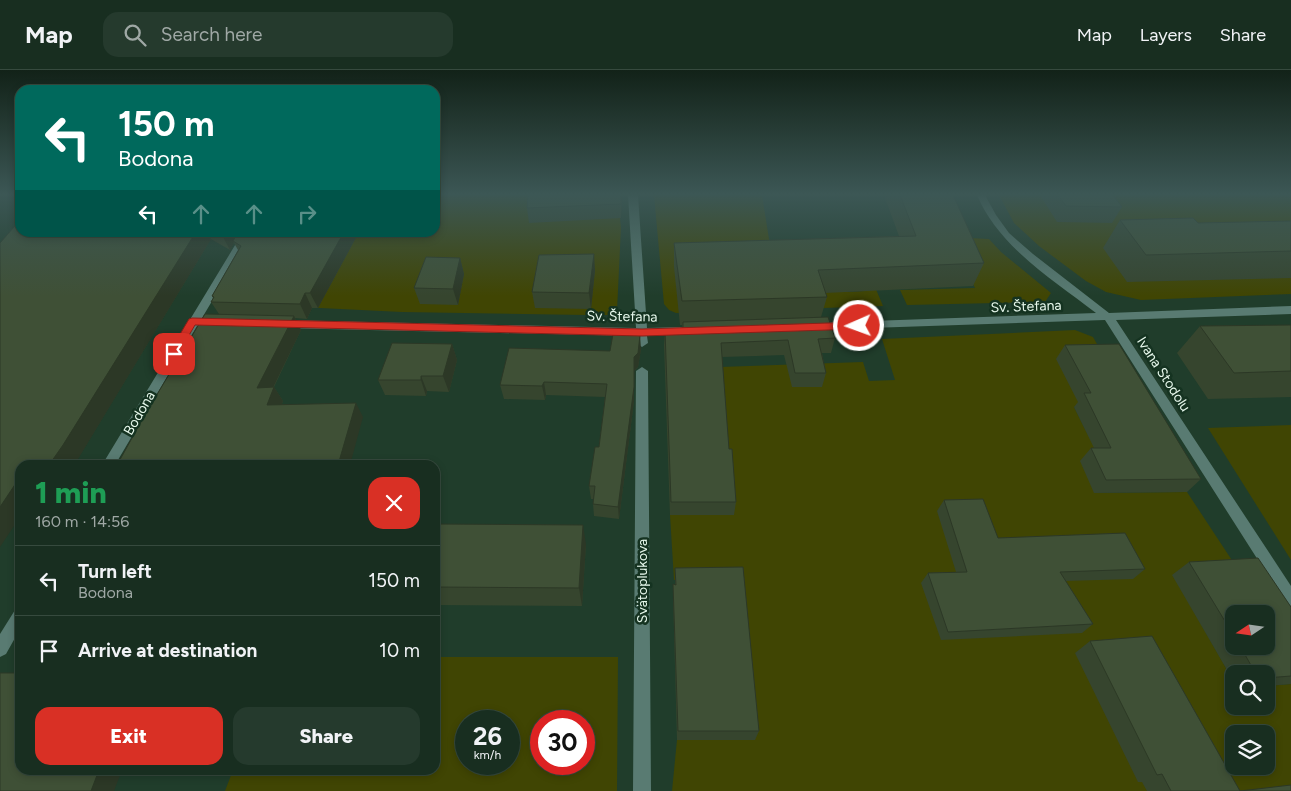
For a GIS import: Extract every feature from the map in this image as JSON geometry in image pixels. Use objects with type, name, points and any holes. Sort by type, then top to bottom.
[{"type":"street","points":[[635,229],[642,338]]},
{"type":"street","name":"Ivana Stodolu","points":[[1001,229],[1030,256],[1109,318],[1291,599]]},
{"type":"street","name":"Bodona","points":[[111,460],[192,322],[245,237]]},
{"type":"street","name":"Sv. Štefana","points":[[800,328],[1291,310]]},
{"type":"street","points":[[192,322],[222,322]]},
{"type":"street","name":"Sv. Štefana","points":[[272,324],[642,338],[691,331]]},
{"type":"street","name":"Svätoplukova","points":[[642,371],[642,791]]},
{"type":"street","points":[[0,649],[15,624]]},
{"type":"green space","points":[[440,229],[621,229],[617,311],[610,315],[402,312],[279,306],[269,237],[440,237]]},
{"type":"green space","points":[[657,229],[767,229],[769,239],[781,263],[848,292],[865,291],[865,263],[883,306],[676,313],[669,310],[664,304]]},
{"type":"green space","points":[[1020,229],[1291,229],[1291,294],[1141,300],[1106,292],[1086,281],[1039,246]]},
{"type":"green space","points":[[950,237],[989,239],[1001,252],[1051,293],[1045,302],[907,305],[900,290],[975,288]]},
{"type":"green space","points":[[1075,330],[1093,337],[1105,358],[1081,407],[1074,407],[1088,435],[1096,435],[1095,493],[1187,492],[1239,571],[1173,575],[1225,666],[1225,715],[1275,715],[1275,685],[1291,684],[1291,789],[1288,791],[672,791],[677,740],[755,739],[705,579],[674,580],[670,515],[734,515],[729,463],[669,463],[667,418],[720,367],[863,362],[869,381],[895,380],[882,339]]},
{"type":"green space","points":[[1291,425],[1291,560],[1208,428]]},
{"type":"green space","points":[[440,657],[618,657],[617,791],[225,791],[231,775],[440,775]]},
{"type":"building","points":[[12,229],[15,229],[15,237],[193,237],[52,460],[15,460],[15,484],[0,507],[0,243]]},
{"type":"building","points":[[913,229],[968,229],[984,263],[818,270],[827,297],[682,301],[674,243],[916,236]]},
{"type":"building","points":[[1126,229],[1291,229],[1291,251],[1146,255]]},
{"type":"building","points":[[235,237],[341,237],[310,293],[305,293],[300,304],[211,302],[214,297],[212,296],[241,246],[233,241]]},
{"type":"building","points":[[594,254],[589,293],[532,292],[539,255]]},
{"type":"building","points":[[426,257],[460,258],[453,289],[414,288]]},
{"type":"building","points":[[205,314],[294,316],[257,388],[274,387],[267,405],[356,403],[339,460],[120,460]]},
{"type":"building","points":[[828,317],[835,338],[818,339],[826,373],[795,373],[788,340],[721,343],[729,449],[732,449],[736,502],[671,502],[665,330],[683,330],[683,322]]},
{"type":"building","points":[[1291,325],[1291,371],[1234,373],[1200,326]]},
{"type":"building","points":[[613,334],[640,335],[638,353],[634,357],[634,387],[618,507],[593,504],[595,486],[589,486],[595,447],[599,447],[607,384],[544,382],[542,386],[500,385],[509,348],[610,351]]},
{"type":"building","points":[[392,343],[452,344],[443,376],[421,376],[421,380],[378,380]]},
{"type":"building","points":[[1119,344],[1201,479],[1106,480],[1091,448],[1111,448],[1084,393],[1091,393],[1065,345]]},
{"type":"building","points":[[983,499],[998,538],[1125,533],[1145,569],[1060,572],[1093,624],[948,632],[928,573],[967,572],[944,500]]},
{"type":"building","points":[[440,524],[583,525],[579,588],[440,587]]},
{"type":"building","points":[[1258,558],[1291,607],[1291,676],[1275,677],[1275,665],[1251,665],[1245,655],[1275,655],[1275,605],[1225,605],[1225,621],[1189,562]]},
{"type":"building","points":[[743,567],[759,731],[678,731],[673,584],[676,585],[675,568]]},
{"type":"building","points":[[1152,636],[1225,765],[1225,775],[1231,775],[1240,791],[1171,791],[1162,774],[1157,775],[1090,641]]},
{"type":"building","points":[[0,673],[15,673],[15,775],[97,775],[91,791],[0,791]]},
{"type":"building","points":[[1291,785],[1291,791],[1240,791]]},
{"type":"route","points":[[174,354],[192,322],[642,332],[859,326]]}]
